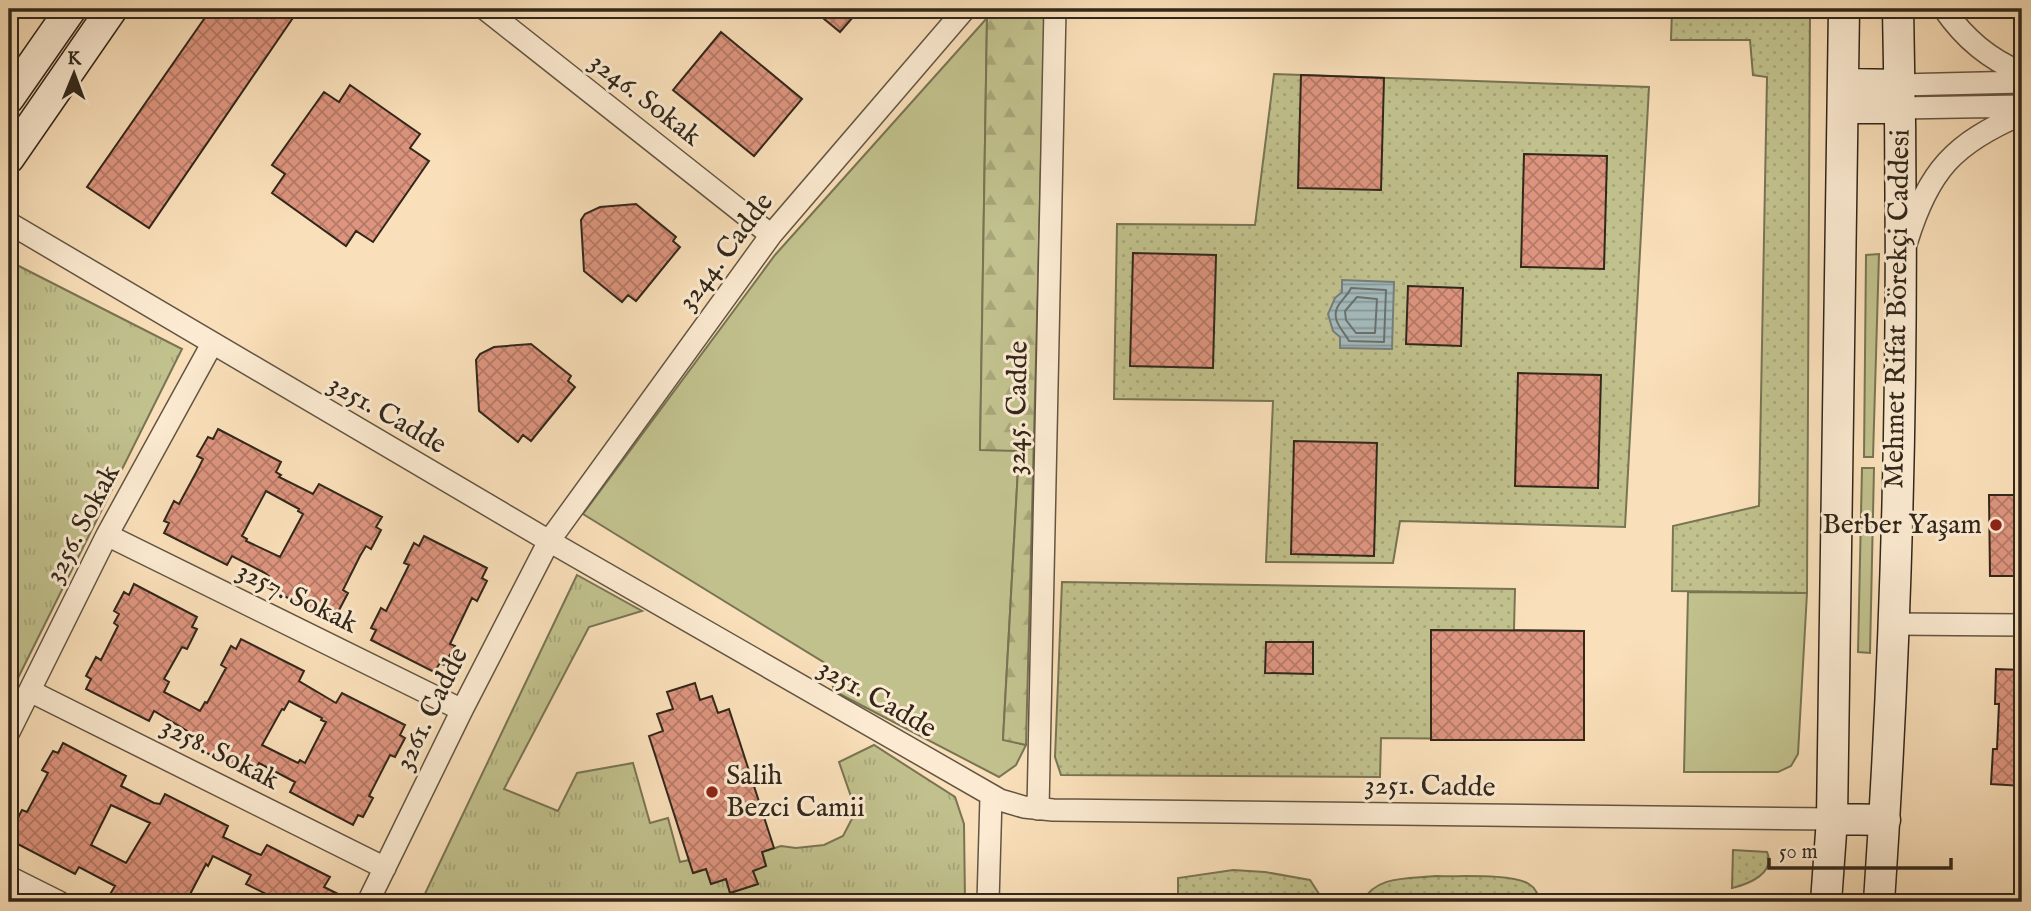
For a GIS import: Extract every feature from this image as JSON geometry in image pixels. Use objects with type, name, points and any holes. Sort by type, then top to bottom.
[{"type":"main road","points":[[9,98],[71,9]]},
{"type":"main road","points":[[9,158],[112,9]]},
{"type":"main road","name":"Mehmet Rifat Börekçi Caddesi","points":[[1826,902],[1832,819],[1845,96],[1844,9]]},
{"type":"main road","name":"Mehmet Rifat Börekçi Caddesi","points":[[1879,902],[1894,624],[1900,285],[1898,9]]},
{"type":"main road","points":[[1845,96],[1900,96]]},
{"type":"main road","points":[[1832,819],[1885,820]]},
{"type":"street","name":"3246. Sokak","points":[[485,9],[771,235]]},
{"type":"street","name":"3244. Cadde","points":[[549,541],[771,235],[965,9]]},
{"type":"street","name":"3245. Cadde","points":[[1038,809],[1055,9]]},
{"type":"street","points":[[1944,9],[1961,31],[1982,51],[2022,73]]},
{"type":"street","points":[[1900,96],[2022,82]]},
{"type":"street","points":[[1900,96],[2022,106]]},
{"type":"street","points":[[1900,285],[1907,242],[1916,211],[1928,186],[1952,156],[1971,141],[2022,114]]},
{"type":"street","name":"3251. Cadde","points":[[9,223],[991,797],[1038,809],[1832,819]]},
{"type":"street","name":"3256. Sokak","points":[[9,731],[107,535],[212,344]]},
{"type":"street","name":"3257. Sokak","points":[[107,535],[462,710]]},
{"type":"street","name":"3261. Cadde","points":[[368,902],[549,541]]},
{"type":"street","points":[[1894,624],[2022,625]]},
{"type":"street","name":"3258. Sokak","points":[[30,691],[385,868]]},
{"type":"street","points":[[988,902],[991,797]]},
{"type":"street","points":[[9,877],[59,902]]},
{"type":"green space","points":[[997,9],[1045,10],[1026,745],[1003,740],[1019,451],[980,450],[987,18]]},
{"type":"green space","points":[[1672,9],[1810,9],[1807,593],[1672,591],[1673,526],[1759,506],[1767,77],[1753,75],[1750,40],[1671,40]]},
{"type":"green space","points":[[987,18],[980,449],[1019,450],[1003,739],[1026,745],[1016,765],[999,777],[834,691],[828,665],[583,514],[775,255]]},
{"type":"green space","points":[[1274,74],[1649,87],[1625,527],[1400,521],[1393,563],[1266,562],[1273,401],[1114,399],[1117,224],[1255,225]]},
{"type":"green space","points":[[1879,254],[1873,457],[1864,457],[1866,255]]},
{"type":"green space","points":[[9,261],[182,349],[9,696]]},
{"type":"green space","points":[[1862,468],[1874,468],[1870,653],[1858,652]]},
{"type":"green space","points":[[577,575],[642,611],[589,627],[504,789],[558,811],[577,773],[633,763],[650,823],[668,818],[680,862],[689,860],[694,873],[706,869],[711,884],[726,879],[730,893],[757,884],[753,871],[766,866],[762,852],[781,846],[796,848],[824,845],[843,836],[856,811],[839,762],[874,745],[955,797],[964,824],[965,902],[421,902]]},
{"type":"green space","points":[[1062,582],[1515,589],[1514,630],[1584,631],[1584,740],[1381,738],[1380,777],[1061,775],[1055,757]]},
{"type":"green space","points":[[1688,592],[1807,593],[1798,754],[1791,766],[1778,772],[1684,772]]},
{"type":"green space","points":[[1733,850],[1767,852],[1768,866],[1753,880],[1732,888]]},
{"type":"green space","points":[[1233,870],[1265,872],[1310,880],[1321,897],[1321,902],[1077,902],[1080,897],[1089,895],[1178,895],[1178,878]]},
{"type":"green space","points":[[1404,878],[1510,878],[1529,884],[1540,902],[1362,902],[1368,893],[1384,883]]},
{"type":"water","points":[[1342,280],[1394,282],[1392,349],[1340,348],[1340,337],[1333,331],[1328,314],[1335,298],[1342,292]]},
{"type":"building","points":[[211,9],[299,9],[149,228],[87,187]]},
{"type":"building","points":[[812,9],[860,9],[840,32]]},
{"type":"building","points":[[721,32],[802,99],[754,156],[673,90]]},
{"type":"building","points":[[1301,75],[1384,78],[1381,190],[1298,188]]},
{"type":"building","points":[[350,85],[420,134],[410,148],[429,161],[373,242],[356,231],[346,246],[272,193],[285,174],[272,165],[324,92],[339,102]]},
{"type":"building","points":[[1524,154],[1607,156],[1604,269],[1521,267]]},
{"type":"building","points":[[636,204],[676,237],[673,241],[680,247],[636,301],[628,295],[622,302],[584,271],[581,220],[585,214],[600,207]]},
{"type":"building","points":[[1133,253],[1216,255],[1213,368],[1130,366]]},
{"type":"building","points":[[1408,286],[1463,288],[1461,346],[1406,344]]},
{"type":"building","points":[[531,344],[571,376],[568,381],[575,387],[531,441],[523,435],[518,442],[479,411],[476,360],[480,354],[494,347]]},
{"type":"building","points":[[1518,373],[1601,375],[1598,488],[1515,486]]},
{"type":"building","points":[[218,429],[281,462],[276,472],[281,475],[279,477],[313,494],[319,484],[382,517],[376,527],[381,530],[371,549],[366,546],[343,590],[348,593],[338,612],[333,609],[328,619],[265,586],[270,577],[265,573],[232,556],[227,565],[164,533],[169,523],[164,521],[174,501],[179,504],[203,459],[197,456],[208,437],[213,439]],"holes":[[[266,491],[299,509],[303,514],[280,557],[246,541],[242,536]]]},
{"type":"building","points":[[1294,441],[1377,443],[1374,556],[1291,554]]},
{"type":"building","points":[[1989,495],[2022,495],[2022,576],[1990,576]]},
{"type":"building","points":[[424,536],[487,568],[482,578],[487,581],[477,601],[472,598],[450,644],[455,646],[444,665],[440,663],[434,672],[371,640],[376,630],[371,628],[381,608],[386,611],[409,565],[404,563],[414,543],[419,546]]},
{"type":"building","points":[[134,584],[197,617],[192,627],[197,629],[187,649],[182,647],[164,679],[169,682],[164,692],[200,711],[226,668],[221,665],[231,646],[236,649],[241,639],[304,671],[299,681],[336,703],[342,693],[405,725],[400,735],[405,738],[395,757],[390,755],[369,796],[373,798],[363,817],[358,815],[353,825],[290,792],[295,782],[259,763],[257,767],[252,764],[247,774],[184,741],[189,732],[154,711],[149,721],[86,689],[91,679],[86,676],[96,657],[101,660],[118,626],[114,623],[119,614],[114,611],[124,592],[129,595]],"holes":[[[289,701],[322,718],[321,720],[326,722],[305,763],[300,760],[298,763],[262,745]]]},
{"type":"building","points":[[1431,630],[1584,631],[1584,740],[1431,740]]},
{"type":"building","points":[[1266,642],[1313,642],[1313,674],[1265,673]]},
{"type":"building","points":[[1996,669],[2022,670],[2022,786],[1991,784],[1993,749],[1997,749],[1999,704],[1995,704]]},
{"type":"building","name":"Salih Bezci Camii","points":[[695,683],[700,700],[712,696],[718,713],[729,709],[774,848],[762,852],[766,866],[753,871],[758,884],[730,893],[726,879],[711,884],[706,869],[693,873],[649,736],[663,731],[657,714],[673,709],[667,692]]},
{"type":"building","points":[[63,743],[126,776],[121,786],[154,803],[160,804],[165,794],[228,826],[223,837],[256,853],[261,855],[267,845],[330,877],[324,887],[354,902],[282,902],[246,884],[251,875],[213,856],[186,902],[122,902],[109,896],[115,886],[79,867],[75,874],[12,841],[17,832],[12,829],[22,810],[27,812],[48,773],[42,770],[53,751],[58,753]],"holes":[[[111,805],[150,823],[126,863],[91,845]]]},
{"type":"place","name":"Berber Yaşam","points":[[1996,525]]},
{"type":"place","name":"Salih Bezci Camii","points":[[712,792]]}]
